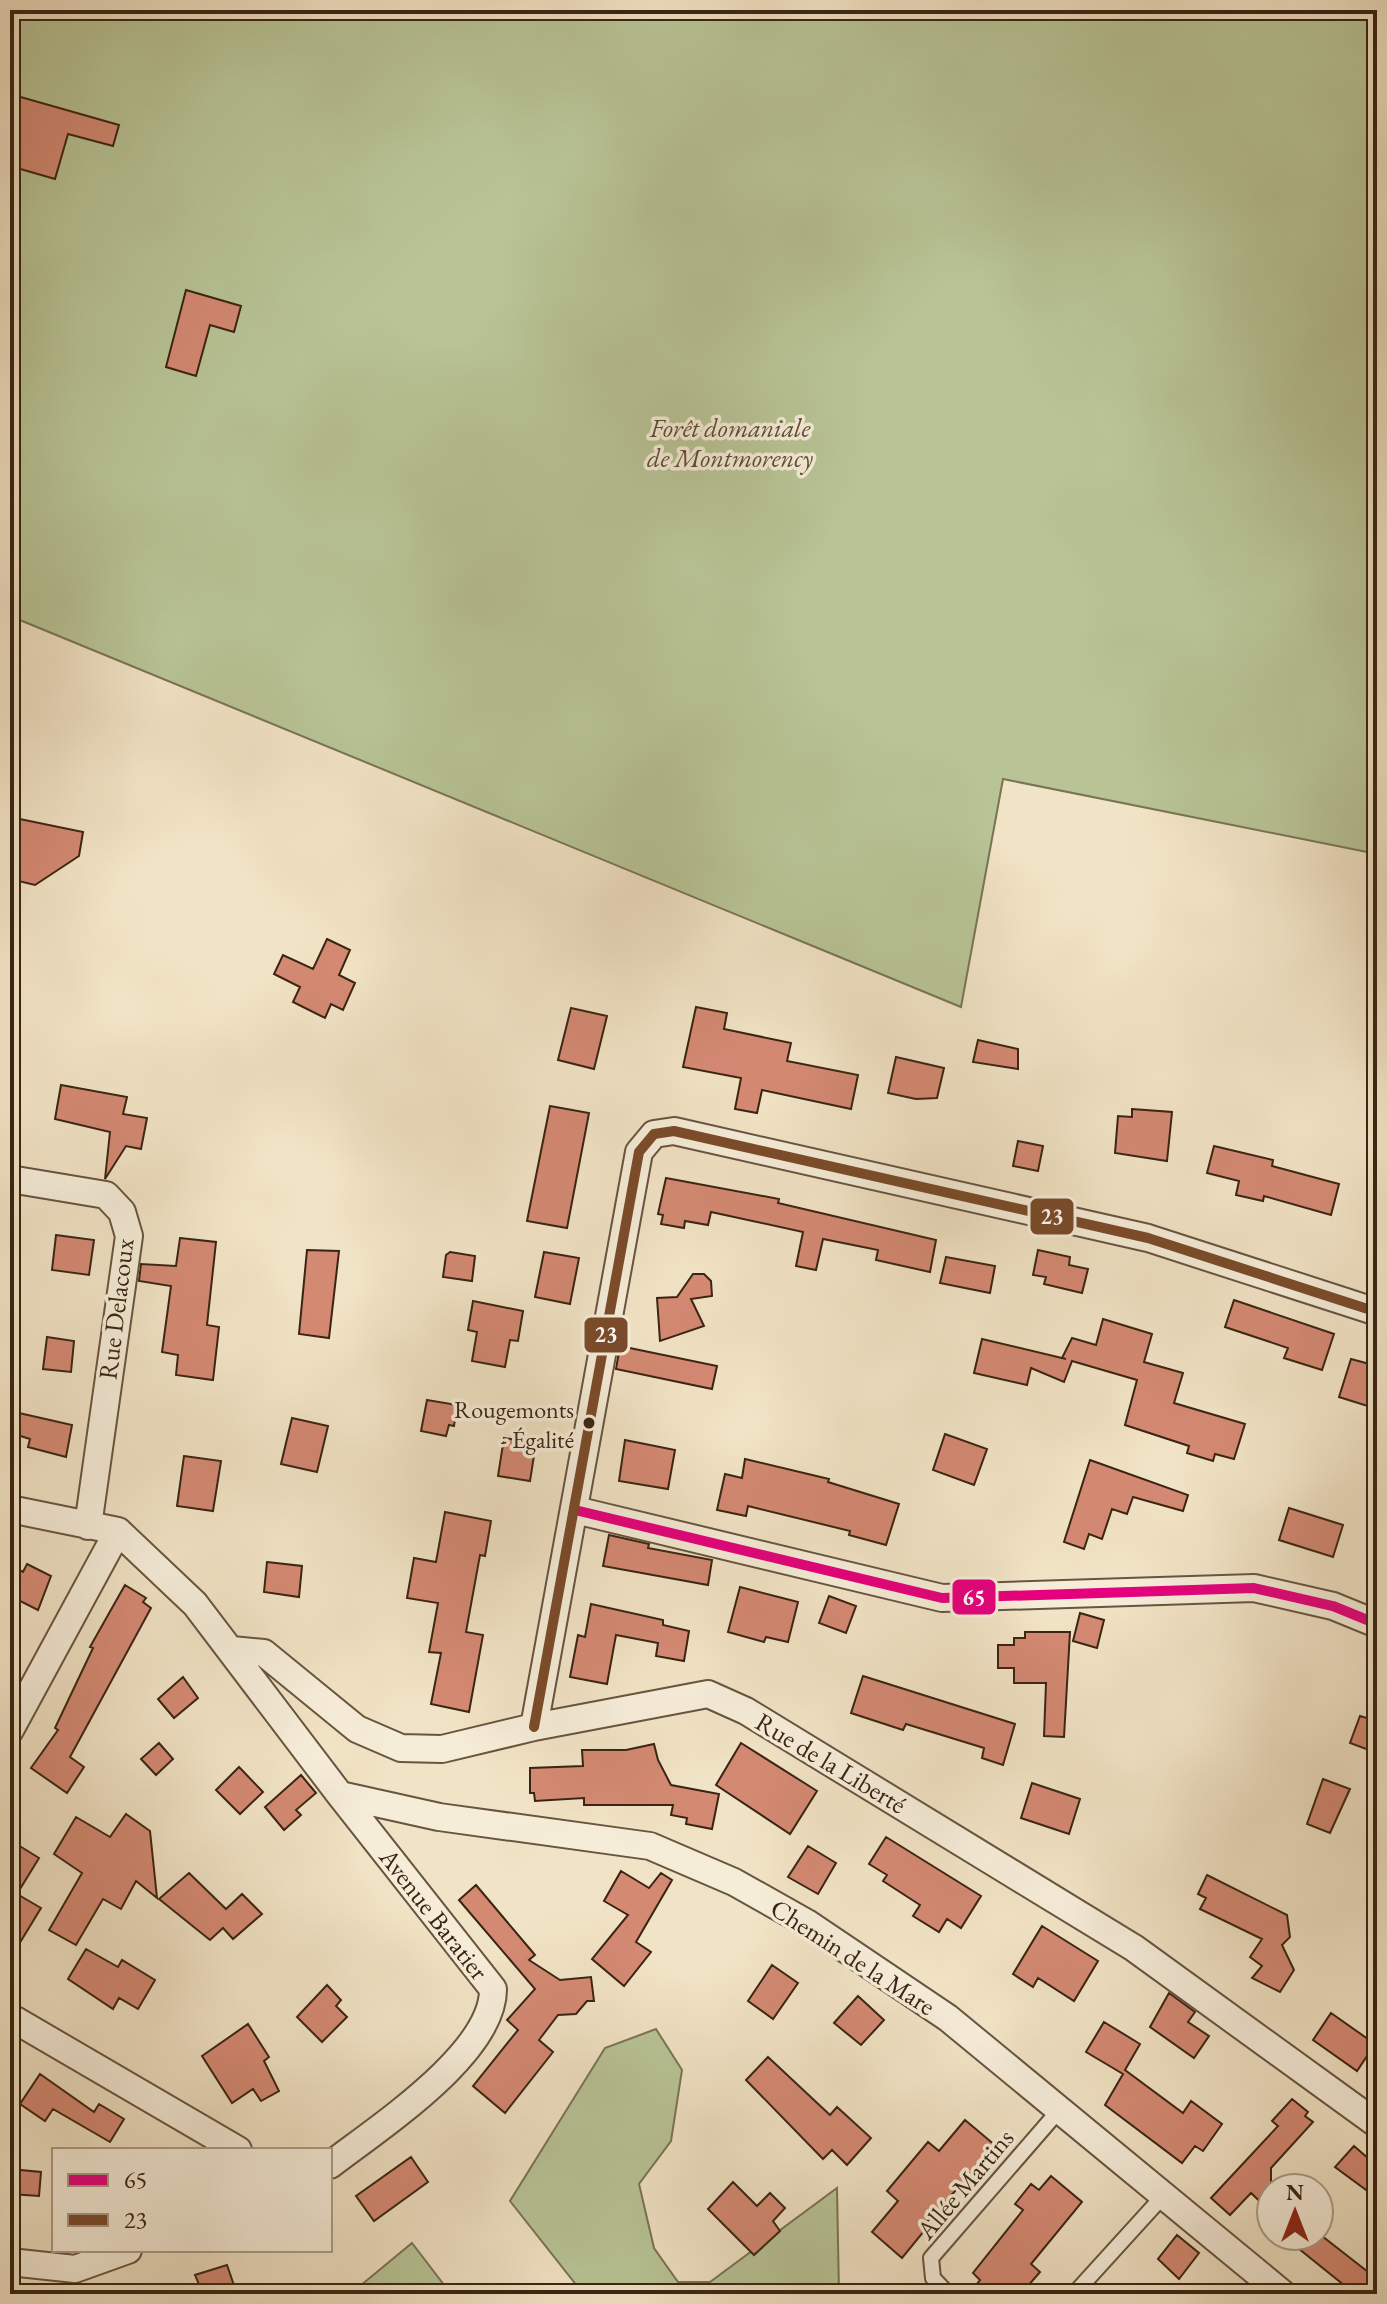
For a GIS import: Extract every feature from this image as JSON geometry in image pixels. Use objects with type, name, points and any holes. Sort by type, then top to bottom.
[{"type":"street","points":[[534,1727],[639,1152],[654,1134],[674,1131],[1148,1238],[1377,1312]]},
{"type":"street","name":"Rue Delacoux","points":[[10,1179],[106,1195],[122,1212],[129,1236],[88,1526]]},
{"type":"street","points":[[10,1509],[118,1531],[10,1730]]},
{"type":"street","points":[[575,1510],[942,1598],[1254,1588],[1333,1606],[1377,1624]]},
{"type":"street","name":"Avenue Baratier","points":[[118,1531],[195,1604],[493,1989],[494,2007],[486,2023],[442,2078],[332,2163]]},
{"type":"street","name":"Rue de la Liberté","points":[[232,1650],[264,1653],[357,1729],[401,1748],[442,1749],[534,1727],[708,1694],[746,1711],[1134,1948],[1377,2124]]},
{"type":"street","name":"Chemin de la Mare","points":[[340,1795],[439,1817],[650,1846],[734,1882],[807,1923],[948,2018],[1283,2294]]},
{"type":"street","points":[[10,2017],[235,2148]]},
{"type":"street","points":[[10,2262],[75,2269],[122,2252]]},
{"type":"lane","name":"Allée Martins","points":[[948,2294],[933,2278],[931,2258],[1061,2108]]},
{"type":"lane","points":[[1074,2294],[1164,2195]]},
{"type":"green space","name":"Forêt domaniale de Montmorency","points":[[10,10],[1377,10],[1377,854],[1003,779],[961,1007],[10,616]]},
{"type":"green space","points":[[656,2029],[682,2070],[671,2141],[639,2184],[654,2248],[678,2282],[710,2282],[837,2188],[839,2294],[578,2294],[577,2286],[510,2201],[605,2048]]},
{"type":"green space","points":[[412,2243],[451,2294],[364,2294],[360,2286]]},
{"type":"building","points":[[10,94],[119,125],[113,146],[68,134],[55,179],[10,166]]},
{"type":"building","points":[[186,290],[241,306],[234,332],[210,325],[196,376],[166,367]]},
{"type":"building","points":[[10,817],[83,832],[79,856],[35,885],[10,879]]},
{"type":"building","points":[[327,939],[350,950],[339,975],[355,983],[343,1010],[331,1004],[325,1018],[293,1002],[300,987],[274,974],[283,955],[313,969]]},
{"type":"building","points":[[696,1007],[727,1013],[724,1029],[791,1043],[787,1061],[858,1075],[851,1109],[762,1090],[757,1113],[735,1109],[741,1078],[683,1067]]},
{"type":"building","points":[[571,1008],[607,1016],[594,1069],[558,1060]]},
{"type":"building","points":[[978,1040],[1018,1049],[1018,1069],[973,1062]]},
{"type":"building","points":[[896,1057],[944,1068],[937,1098],[916,1099],[888,1093]]},
{"type":"building","points":[[61,1085],[127,1097],[123,1114],[147,1118],[141,1149],[126,1146],[105,1179],[110,1132],[55,1119]]},
{"type":"building","points":[[550,1106],[589,1113],[567,1228],[527,1221]]},
{"type":"building","points":[[1132,1109],[1172,1112],[1167,1161],[1115,1153],[1118,1116],[1132,1117]]},
{"type":"building","points":[[1018,1141],[1043,1146],[1038,1171],[1013,1166]]},
{"type":"building","points":[[1214,1146],[1273,1160],[1272,1166],[1339,1184],[1331,1215],[1264,1196],[1263,1201],[1236,1195],[1239,1181],[1207,1173]]},
{"type":"building","points":[[666,1178],[779,1199],[778,1203],[936,1240],[930,1272],[876,1260],[878,1250],[823,1239],[816,1270],[796,1266],[803,1232],[711,1212],[708,1225],[685,1221],[684,1228],[661,1224],[663,1215],[658,1214]]},
{"type":"building","points":[[56,1235],[94,1240],[89,1275],[52,1270]]},
{"type":"building","points":[[180,1238],[216,1242],[207,1325],[219,1327],[213,1380],[176,1375],[178,1355],[162,1352],[171,1286],[139,1281],[141,1264],[176,1266]]},
{"type":"building","points":[[307,1250],[339,1251],[329,1338],[299,1334]]},
{"type":"building","points":[[1038,1250],[1070,1257],[1069,1265],[1088,1269],[1082,1293],[1044,1284],[1046,1277],[1033,1275]]},
{"type":"building","points":[[450,1252],[475,1256],[472,1281],[443,1277],[446,1255]]},
{"type":"building","points":[[544,1252],[579,1258],[570,1304],[535,1297]]},
{"type":"building","points":[[946,1257],[995,1266],[990,1293],[940,1283]]},
{"type":"building","points":[[693,1274],[704,1274],[711,1281],[712,1296],[691,1299],[704,1326],[660,1341],[657,1298],[677,1297]]},
{"type":"building","points":[[1234,1300],[1334,1334],[1322,1370],[1284,1358],[1288,1348],[1225,1327]]},
{"type":"building","points":[[473,1301],[523,1311],[518,1341],[510,1340],[505,1367],[472,1361],[477,1332],[468,1330]]},
{"type":"building","points":[[1103,1319],[1152,1334],[1144,1362],[1183,1373],[1174,1403],[1245,1424],[1234,1459],[1215,1454],[1213,1461],[1187,1453],[1189,1446],[1125,1425],[1137,1380],[1072,1361],[1064,1382],[1031,1368],[1027,1385],[974,1373],[982,1339],[1066,1359],[1062,1358],[1072,1338],[1096,1345]]},
{"type":"building","points":[[47,1337],[74,1341],[71,1372],[43,1369]]},
{"type":"building","points":[[620,1346],[717,1366],[712,1389],[616,1369]]},
{"type":"building","points":[[1351,1359],[1377,1366],[1377,1409],[1339,1397]]},
{"type":"building","points":[[427,1400],[457,1405],[454,1426],[449,1425],[446,1436],[421,1431]]},
{"type":"building","points":[[19,1413],[72,1425],[66,1457],[28,1447],[30,1439],[14,1434]]},
{"type":"building","points":[[292,1418],[328,1426],[317,1472],[281,1464]]},
{"type":"building","points":[[945,1434],[987,1449],[974,1485],[933,1470]]},
{"type":"building","points":[[504,1438],[536,1443],[530,1481],[498,1476]]},
{"type":"building","points":[[625,1440],[675,1450],[668,1489],[619,1481]]},
{"type":"building","points":[[184,1456],[221,1461],[213,1511],[177,1506]]},
{"type":"building","points":[[745,1459],[829,1479],[828,1482],[899,1504],[886,1545],[849,1535],[850,1531],[748,1506],[746,1516],[717,1510],[725,1474],[742,1478]]},
{"type":"building","points":[[1090,1460],[1188,1495],[1183,1511],[1133,1497],[1127,1514],[1112,1509],[1102,1539],[1089,1534],[1084,1549],[1064,1542]]},
{"type":"building","points":[[1289,1508],[1343,1525],[1333,1557],[1279,1540]]},
{"type":"building","points":[[445,1512],[491,1521],[485,1556],[480,1555],[466,1632],[483,1635],[469,1712],[431,1704],[441,1653],[429,1652],[438,1603],[407,1598],[414,1558],[436,1562]]},
{"type":"building","points":[[609,1535],[649,1544],[648,1548],[712,1560],[708,1585],[603,1566]]},
{"type":"building","points":[[267,1562],[302,1566],[299,1597],[264,1592]]},
{"type":"building","points":[[27,1564],[51,1576],[38,1610],[10,1596],[10,1565],[23,1572]]},
{"type":"building","points":[[125,1585],[146,1598],[143,1602],[151,1608],[70,1757],[84,1767],[67,1793],[31,1768],[58,1730],[55,1728],[93,1648],[90,1647]]},
{"type":"building","points":[[740,1587],[798,1602],[788,1642],[766,1637],[764,1642],[728,1632]]},
{"type":"building","points":[[829,1596],[856,1606],[846,1633],[819,1623]]},
{"type":"building","points":[[591,1604],[663,1620],[663,1625],[689,1631],[684,1661],[656,1656],[658,1643],[616,1635],[607,1684],[570,1677],[578,1635],[585,1637]]},
{"type":"building","points":[[1080,1613],[1104,1620],[1097,1648],[1073,1641]]},
{"type":"building","points":[[1025,1632],[1070,1632],[1064,1737],[1044,1736],[1046,1683],[1014,1683],[1014,1668],[998,1668],[998,1645],[1014,1645],[1014,1638],[1025,1638]]},
{"type":"building","points":[[863,1676],[1015,1724],[1003,1765],[982,1758],[984,1748],[906,1724],[903,1730],[851,1713]]},
{"type":"building","points":[[183,1677],[198,1698],[174,1718],[158,1699]]},
{"type":"building","points":[[1360,1716],[1377,1721],[1377,1753],[1350,1743]]},
{"type":"building","points":[[159,1743],[173,1759],[156,1775],[141,1759]]},
{"type":"building","points":[[741,1743],[817,1791],[790,1834],[716,1785]]},
{"type":"building","points":[[654,1744],[658,1760],[671,1785],[719,1794],[712,1829],[686,1824],[687,1818],[671,1815],[673,1805],[584,1805],[584,1798],[535,1801],[534,1793],[530,1793],[530,1768],[583,1766],[582,1750],[626,1750]]},
{"type":"building","points":[[239,1767],[263,1792],[240,1814],[216,1790]]},
{"type":"building","points":[[301,1775],[316,1793],[296,1810],[301,1815],[284,1830],[265,1807]]},
{"type":"building","points":[[1323,1779],[1350,1789],[1330,1833],[1307,1824]]},
{"type":"building","points":[[1032,1783],[1080,1799],[1069,1834],[1021,1818]]},
{"type":"building","points":[[126,1814],[150,1831],[157,1898],[136,1881],[121,1909],[103,1899],[76,1945],[49,1930],[82,1873],[54,1854],[76,1817],[110,1837]]},
{"type":"building","points":[[886,1837],[981,1896],[961,1928],[947,1919],[939,1932],[913,1916],[920,1905],[883,1881],[887,1875],[869,1864]]},
{"type":"building","points":[[10,1840],[39,1858],[17,1894],[41,1908],[10,1959]]},
{"type":"building","points":[[808,1846],[836,1863],[818,1894],[788,1877]]},
{"type":"building","points":[[621,1871],[649,1888],[661,1873],[672,1880],[636,1942],[651,1952],[624,1986],[592,1959],[628,1915],[604,1901]]},
{"type":"building","points":[[189,1873],[226,1909],[242,1894],[262,1914],[233,1939],[223,1928],[210,1940],[159,1899]]},
{"type":"building","points":[[1207,1875],[1287,1915],[1290,1937],[1282,1945],[1294,1970],[1280,1992],[1252,1978],[1262,1966],[1250,1957],[1262,1939],[1200,1909],[1206,1898],[1198,1894]]},
{"type":"building","points":[[476,1885],[535,1955],[529,1960],[560,1980],[591,1977],[594,2001],[587,2001],[576,2014],[558,2015],[539,2040],[553,2052],[505,2113],[473,2086],[518,2030],[507,2020],[535,1989],[459,1900]]},
{"type":"building","points":[[1042,1926],[1098,1961],[1074,2001],[1038,1978],[1033,1987],[1013,1974]]},
{"type":"building","points":[[86,1949],[118,1967],[122,1960],[155,1980],[138,2009],[119,1998],[113,2009],[68,1979]]},
{"type":"building","points":[[772,1965],[798,1983],[773,2019],[748,2001]]},
{"type":"building","points":[[327,1985],[341,2000],[336,2006],[347,2017],[322,2042],[297,2017]]},
{"type":"building","points":[[1169,1993],[1195,2012],[1188,2022],[1209,2036],[1194,2058],[1150,2027]]},
{"type":"building","points":[[858,1996],[884,2020],[861,2045],[834,2023]]},
{"type":"building","points":[[1331,2013],[1375,2044],[1357,2071],[1313,2040]]},
{"type":"building","points":[[1104,2022],[1140,2044],[1125,2070],[1183,2113],[1191,2101],[1222,2124],[1203,2151],[1195,2146],[1182,2163],[1105,2105],[1123,2074],[1086,2052]]},
{"type":"building","points":[[248,2024],[269,2057],[264,2061],[279,2091],[261,2101],[253,2089],[232,2103],[202,2056]]},
{"type":"building","points":[[768,2057],[830,2115],[837,2107],[871,2138],[847,2165],[832,2150],[823,2159],[746,2080]]},
{"type":"building","points":[[40,2074],[94,2112],[99,2104],[124,2119],[110,2142],[53,2109],[45,2121],[20,2104]]},
{"type":"building","points":[[1292,2099],[1308,2112],[1305,2116],[1313,2122],[1271,2168],[1271,2172],[1255,2172],[1255,2197],[1251,2193],[1230,2215],[1211,2198],[1278,2126],[1272,2121]]},
{"type":"building","points":[[965,2120],[996,2146],[926,2223],[929,2225],[902,2258],[872,2232],[898,2201],[887,2191],[928,2142],[939,2151]]},
{"type":"building","points":[[1354,2146],[1377,2166],[1377,2198],[1335,2167]]},
{"type":"building","points":[[411,2157],[428,2182],[374,2221],[356,2196]]},
{"type":"building","points":[[10,2169],[41,2172],[39,2196],[10,2194]]},
{"type":"building","points":[[1051,2176],[1082,2202],[1031,2264],[1040,2272],[1021,2294],[969,2294],[980,2280],[973,2273],[1023,2210],[1015,2204],[1031,2184],[1039,2190]]},
{"type":"building","points":[[733,2182],[757,2206],[770,2193],[785,2208],[773,2221],[780,2231],[754,2255],[708,2209]]},
{"type":"building","points":[[1177,2235],[1199,2253],[1179,2279],[1158,2259]]},
{"type":"building","points":[[1335,2246],[1377,2279],[1377,2294],[1355,2294],[1303,2252],[1335,2252]]},
{"type":"building","points":[[227,2265],[237,2294],[203,2294],[195,2275]]},
{"type":"transit line","name":"23","points":[[534,1727],[639,1152],[654,1134],[674,1131],[1148,1238],[1377,1312]]},
{"type":"transit line","name":"65","points":[[575,1510],[942,1598],[1254,1588],[1333,1606],[1377,1624]]},
{"type":"place","name":"Rougemonts - Égalité","points":[[589,1423]]}]
